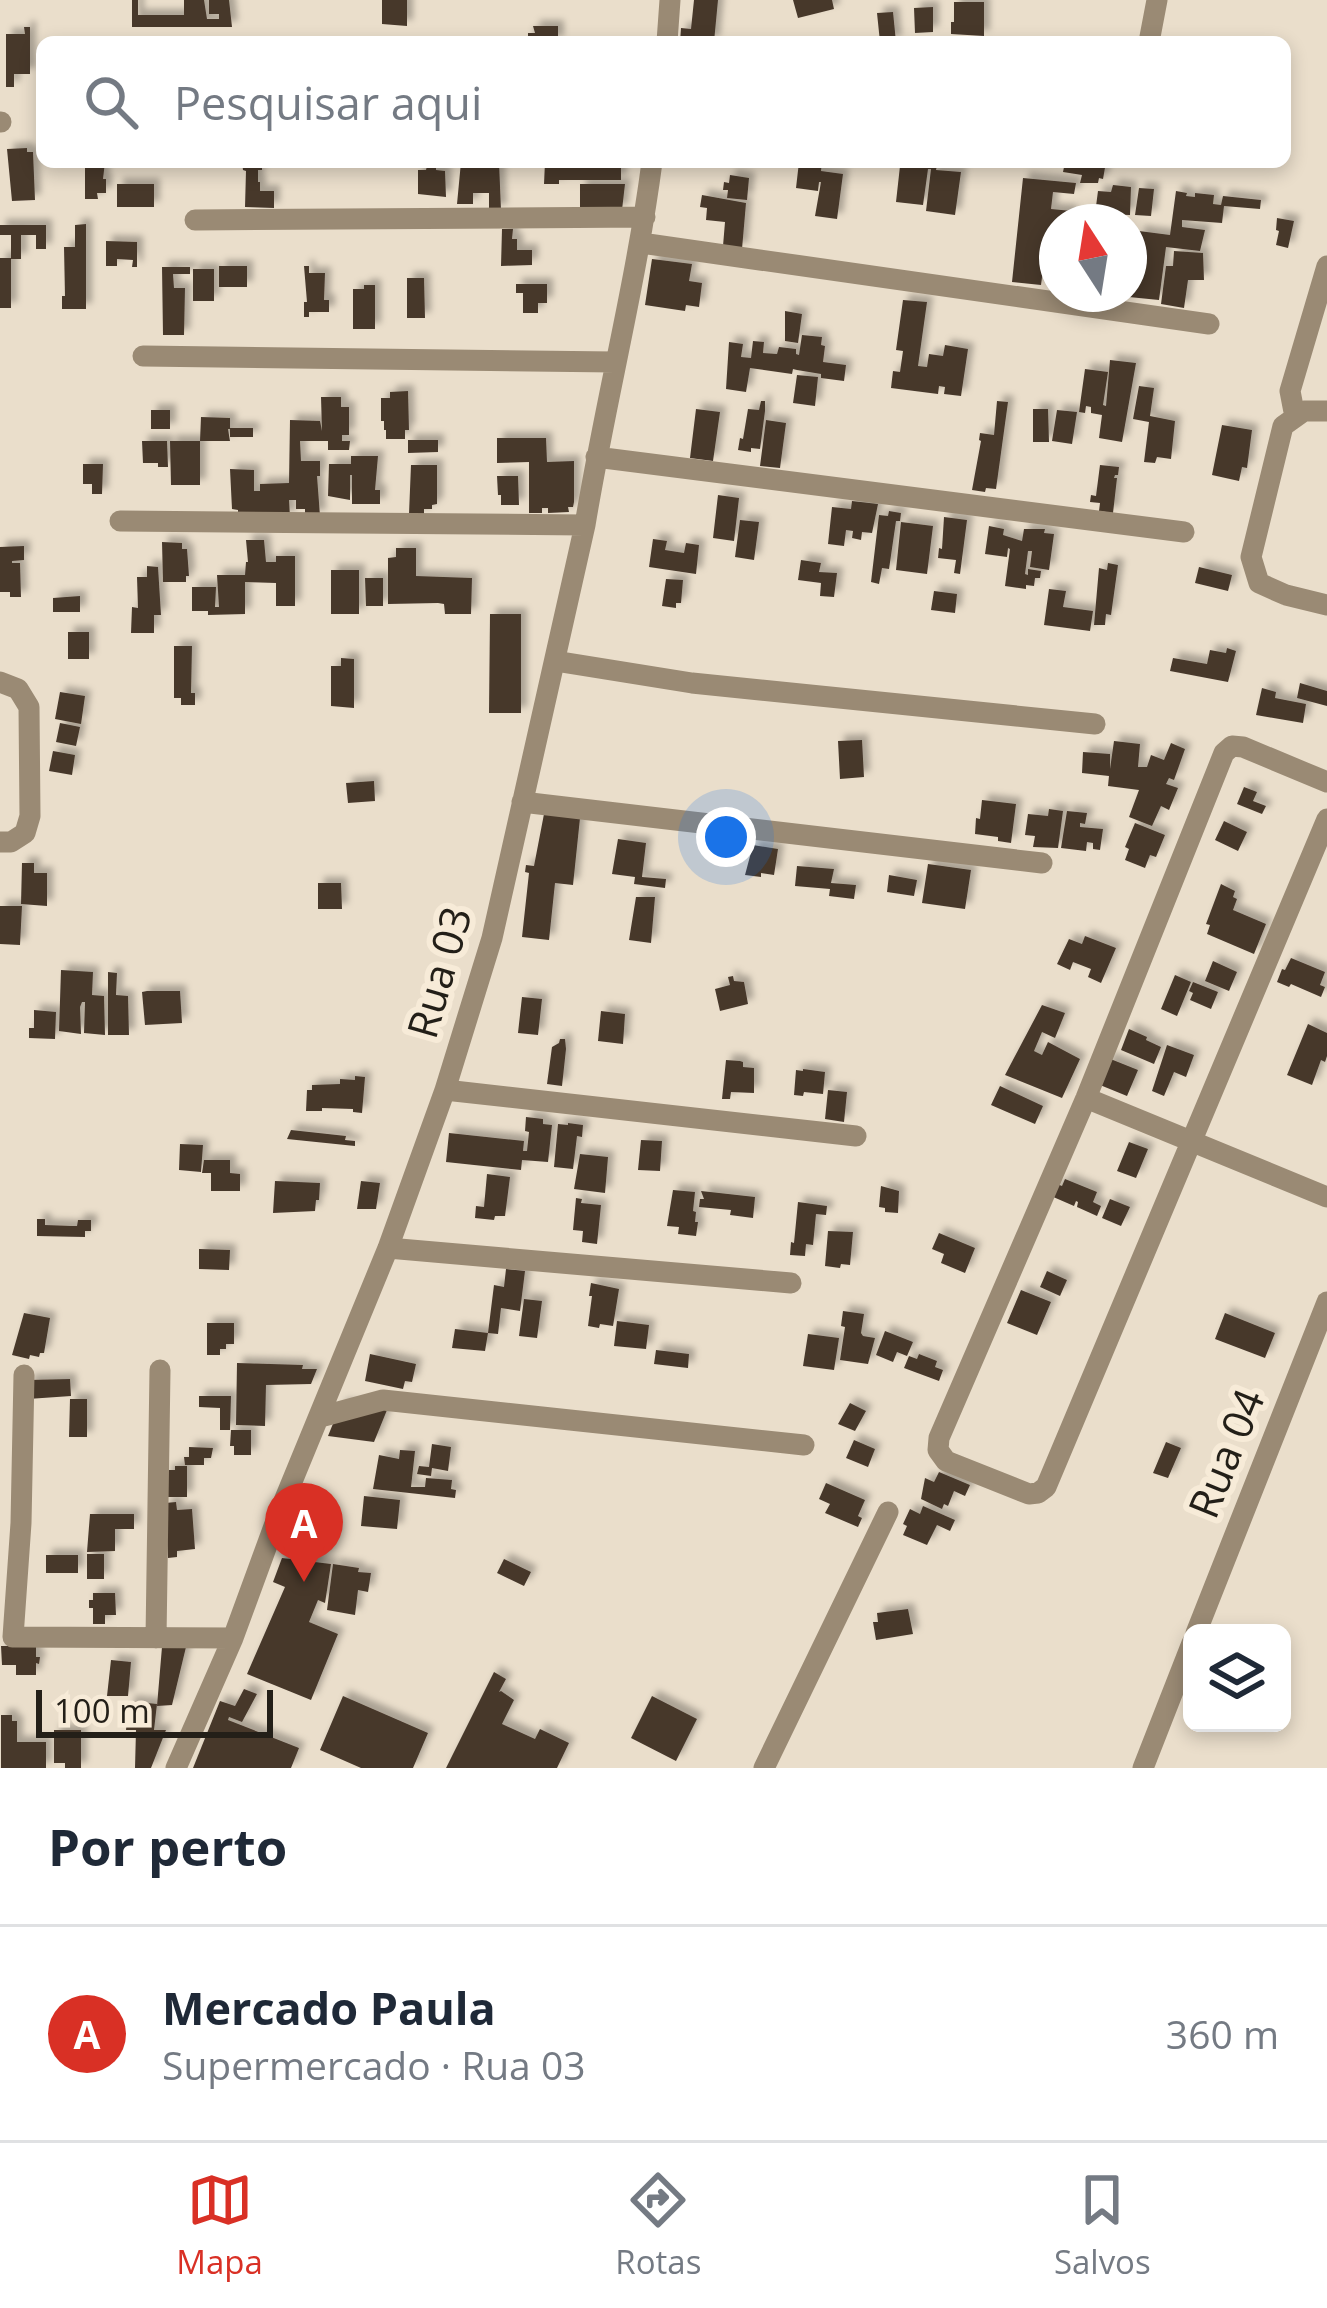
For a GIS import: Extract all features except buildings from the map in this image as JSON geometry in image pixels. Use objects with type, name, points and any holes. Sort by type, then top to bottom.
[{"type":"street","points":[[667,36],[670,0]]},
{"type":"street","points":[[1150,36],[1157,0]]},
{"type":"street","name":"Rua 03","points":[[176,1768],[233,1638],[388,1247],[445,1090],[492,938],[585,525],[641,243],[651,168]]},
{"type":"street","points":[[195,220],[645,217]]},
{"type":"street","points":[[641,243],[1209,325]]},
{"type":"street","points":[[1295,417],[1290,391],[1327,266]]},
{"type":"street","points":[[143,356],[615,362]]},
{"type":"street","points":[[1327,411],[1304,411],[1283,426],[1251,557],[1259,583],[1286,596],[1327,605]]},
{"type":"street","points":[[596,457],[1184,532]]},
{"type":"street","points":[[121,520],[585,525]]},
{"type":"street","points":[[555,662],[692,683],[1095,724]]},
{"type":"street","points":[[0,682],[18,689],[29,707],[30,816],[26,833],[0,842]]},
{"type":"street","points":[[1327,782],[1243,747],[1232,746],[1224,753],[1086,1098],[939,1438],[938,1450],[946,1461],[1029,1494],[1046,1486],[1327,819]]},
{"type":"street","points":[[522,802],[1042,863]]},
{"type":"street","points":[[445,1090],[856,1136]]},
{"type":"street","points":[[1086,1098],[1327,1197]]},
{"type":"street","points":[[388,1247],[791,1283]]},
{"type":"street","name":"Rua 04","points":[[1200,1624],[1327,1302]]},
{"type":"street","points":[[156,1638],[160,1370]]},
{"type":"street","points":[[24,1375],[13,1637],[233,1638]]},
{"type":"street","points":[[320,1417],[383,1400],[804,1445]]},
{"type":"street","points":[[764,1768],[888,1512]]},
{"type":"street","points":[[1142,1768],[1183,1666]]},
{"type":"place","name":"Mercado Paula","points":[[304,1582]]}]
